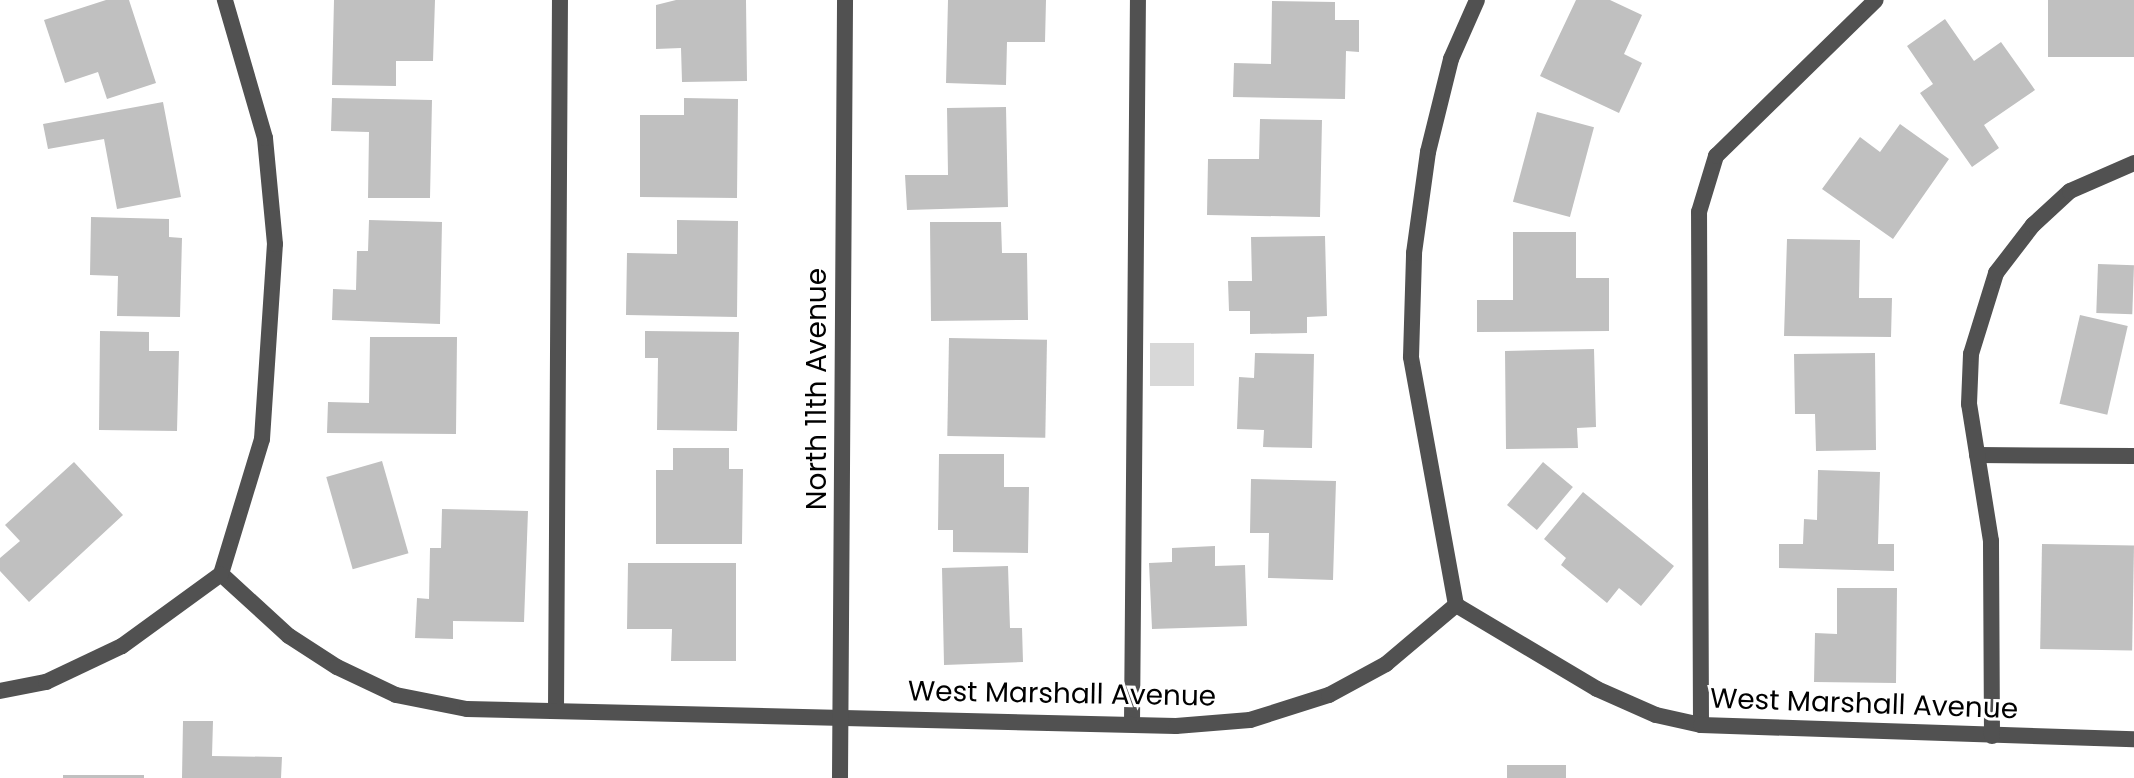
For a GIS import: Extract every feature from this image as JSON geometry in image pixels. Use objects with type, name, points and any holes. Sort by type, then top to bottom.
[{"type":"street","points":[[0,691],[46,682],[122,646],[221,574],[262,439],[275,244],[265,138],[225,0]]},
{"type":"street","points":[[556,711],[560,0]]},
{"type":"street","name":"North 11th Avenue","points":[[840,778],[845,0]]},
{"type":"street","points":[[1132,724],[1138,0]]},
{"type":"street","points":[[1456,605],[1411,357],[1414,253],[1428,152],[1451,59],[1477,0]]},
{"type":"street","points":[[1701,725],[1699,212],[1716,156],[1876,0]]},
{"type":"street","points":[[1992,736],[1991,541],[1969,404],[1971,354],[1996,273],[2033,225],[2070,191],[2134,163]]},
{"type":"street","points":[[1977,455],[2134,456]]},
{"type":"street","name":"West Marshall Avenue","points":[[221,574],[289,636],[396,695],[467,709],[1132,724],[1250,720],[1329,695],[1386,664],[1456,605],[1597,689],[1656,715],[1701,725],[2134,739]]},
{"type":"shaded area","points":[[1150,343],[1194,343],[1194,386],[1150,386]]},
{"type":"building","points":[[106,0],[129,0],[156,83],[107,99],[98,72],[65,83],[44,20]]},
{"type":"building","points":[[334,0],[435,0],[433,61],[396,61],[396,86],[332,85]]},
{"type":"building","points":[[676,0],[746,0],[747,81],[682,82],[681,48],[656,49],[656,5]]},
{"type":"building","points":[[948,0],[1046,0],[1045,42],[1007,42],[1006,85],[946,83]]},
{"type":"building","points":[[1576,0],[1610,0],[1642,15],[1624,54],[1642,63],[1619,113],[1540,76]]},
{"type":"building","points":[[2048,0],[2134,0],[2134,57],[2048,57]]},
{"type":"building","points":[[1272,1],[1335,2],[1335,20],[1359,20],[1359,52],[1346,51],[1345,99],[1233,97],[1234,63],[1271,64]]},
{"type":"building","points":[[1945,19],[1974,61],[2001,42],[2035,90],[1984,125],[1999,148],[1972,167],[1920,93],[1933,84],[1907,46]]},
{"type":"building","points":[[332,98],[432,100],[430,198],[368,198],[369,132],[331,131]]},
{"type":"building","points":[[684,98],[738,99],[737,198],[640,197],[640,115],[684,115]]},
{"type":"building","points":[[163,102],[181,197],[117,209],[104,139],[48,149],[43,124]]},
{"type":"building","points":[[1006,107],[1008,207],[907,210],[905,175],[948,175],[947,108]]},
{"type":"building","points":[[1537,112],[1594,127],[1570,217],[1513,202]]},
{"type":"building","points":[[1260,119],[1322,120],[1320,217],[1207,215],[1208,159],[1259,159]]},
{"type":"building","points":[[1900,124],[1949,159],[1893,239],[1822,189],[1860,137],[1880,152]]},
{"type":"building","points":[[91,217],[169,219],[169,237],[182,238],[180,317],[117,316],[118,276],[90,275]]},
{"type":"building","points":[[369,220],[442,222],[440,324],[332,320],[333,289],[356,290],[357,251],[368,251]]},
{"type":"building","points":[[677,220],[738,221],[737,317],[626,315],[627,253],[677,254]]},
{"type":"building","points":[[930,222],[1001,222],[1002,253],[1027,253],[1028,320],[931,321]]},
{"type":"building","points":[[1513,232],[1576,232],[1576,278],[1609,278],[1609,331],[1477,332],[1477,300],[1513,300]]},
{"type":"building","points":[[1325,236],[1327,316],[1307,317],[1307,333],[1250,334],[1250,311],[1229,311],[1228,281],[1252,281],[1251,237]]},
{"type":"building","points":[[1787,239],[1860,240],[1859,298],[1892,298],[1891,337],[1784,336]]},
{"type":"building","points":[[2098,264],[2134,265],[2132,314],[2096,313]]},
{"type":"building","points":[[2080,315],[2128,326],[2107,415],[2060,404]]},
{"type":"building","points":[[100,331],[149,332],[149,351],[179,351],[177,431],[99,430]]},
{"type":"building","points":[[645,331],[739,332],[737,431],[657,430],[658,358],[645,358]]},
{"type":"building","points":[[370,337],[457,337],[456,434],[327,433],[328,402],[369,403]]},
{"type":"building","points":[[949,338],[1047,340],[1045,438],[947,436]]},
{"type":"building","points":[[1594,349],[1596,427],[1577,428],[1578,448],[1506,449],[1505,351]]},
{"type":"building","points":[[1255,353],[1314,354],[1312,448],[1263,447],[1264,430],[1237,429],[1239,377],[1254,378]]},
{"type":"building","points":[[1875,353],[1876,450],[1816,451],[1815,414],[1795,414],[1794,354]]},
{"type":"building","points":[[673,448],[729,448],[729,469],[743,469],[742,544],[656,544],[656,470],[673,470]]},
{"type":"building","points":[[939,454],[1004,454],[1004,487],[1029,487],[1028,553],[953,552],[953,530],[938,530]]},
{"type":"building","points":[[382,461],[408,553],[353,569],[326,477]]},
{"type":"building","points":[[74,462],[123,515],[29,602],[0,571],[0,558],[20,541],[5,525]]},
{"type":"building","points":[[1543,462],[1573,487],[1537,530],[1507,505]]},
{"type":"building","points":[[1818,470],[1880,472],[1878,544],[1894,544],[1894,571],[1779,568],[1779,544],[1803,544],[1804,519],[1817,520]]},
{"type":"building","points":[[1251,479],[1336,481],[1333,580],[1268,578],[1269,533],[1250,533]]},
{"type":"building","points":[[1583,492],[1674,566],[1641,606],[1619,588],[1607,603],[1561,565],[1566,558],[1544,539]]},
{"type":"building","points":[[442,509],[528,511],[524,622],[453,621],[453,639],[415,638],[417,598],[429,599],[430,548],[441,548]]},
{"type":"building","points":[[2042,544],[2134,546],[2132,651],[2040,649]]},
{"type":"building","points":[[1215,546],[1215,566],[1245,565],[1247,626],[1152,629],[1149,563],[1172,562],[1172,548]]},
{"type":"building","points":[[628,563],[736,563],[736,661],[671,661],[672,629],[627,629]]},
{"type":"building","points":[[1008,566],[1010,628],[1022,628],[1023,662],[944,665],[942,568]]},
{"type":"building","points":[[1837,588],[1897,588],[1896,683],[1814,682],[1815,633],[1837,634]]},
{"type":"building","points":[[183,721],[213,721],[212,756],[282,757],[281,778],[182,778]]},
{"type":"building","points":[[1507,765],[1566,765],[1566,778],[1507,778]]},
{"type":"building","points":[[63,775],[144,775],[144,778],[63,778]]}]
